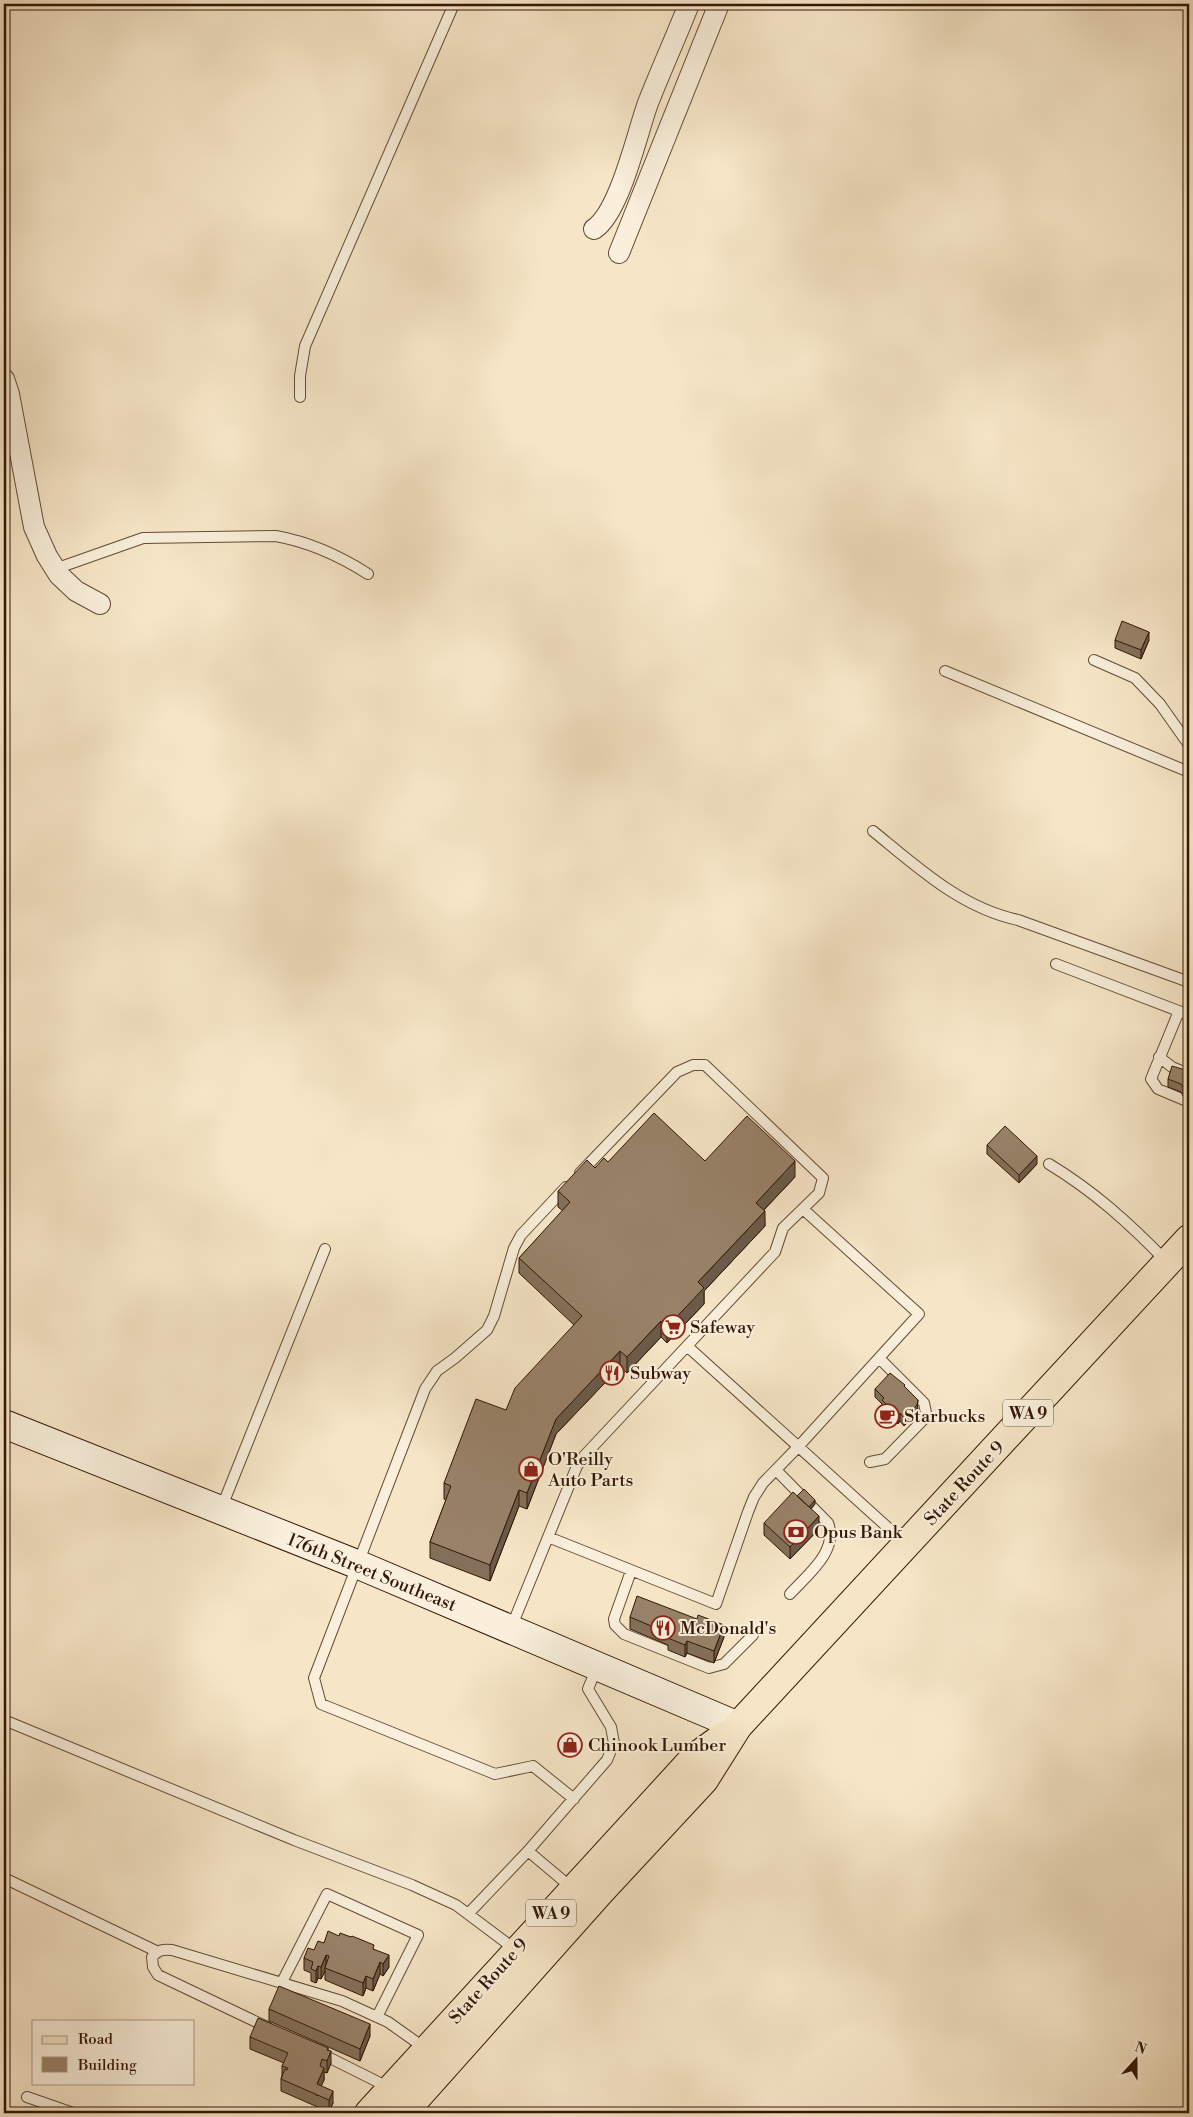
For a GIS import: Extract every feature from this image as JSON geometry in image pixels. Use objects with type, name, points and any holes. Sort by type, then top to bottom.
[{"type":"main road","name":"State Route 9","points":[[403,2113],[600,1892],[704,1780],[738,1726],[1189,1239]]},
{"type":"main road","name":"State Route 9","points":[[369,2113],[516,1950],[694,1758],[738,1726]]},
{"type":"street","points":[[594,229],[599,226],[614,202],[628,168],[648,104],[690,4]]},
{"type":"street","points":[[619,253],[719,4]]},
{"type":"street","points":[[4,379],[10,394],[34,527],[55,569],[76,590],[100,604]]},
{"type":"street","name":"176th Street Southeast","points":[[4,1424],[359,1565],[738,1726]]},
{"type":"lane","points":[[300,397],[300,376],[306,346],[454,4]]},
{"type":"lane","points":[[55,569],[143,538],[276,536],[294,539],[327,552],[350,562],[368,574]]},
{"type":"lane","points":[[1094,660],[1135,678],[1160,704],[1189,745]]},
{"type":"lane","points":[[945,671],[1189,772]]},
{"type":"lane","points":[[873,831],[941,886],[968,901],[1005,917],[1018,920],[1189,982]]},
{"type":"lane","points":[[1056,964],[1189,1015]]},
{"type":"lane","points":[[1179,1011],[1151,1080],[1158,1089],[1189,1102]]},
{"type":"lane","points":[[1159,1057],[1172,1067],[1189,1074]]},
{"type":"lane","points":[[511,1629],[577,1466],[584,1456],[775,1252],[783,1228],[819,1193],[823,1178],[705,1066],[693,1064],[677,1072],[521,1235],[514,1248],[494,1316],[487,1330],[437,1371],[425,1388],[359,1565],[314,1678],[321,1704],[495,1774],[532,1766],[574,1799]]},
{"type":"lane","points":[[1049,1164],[1079,1182],[1124,1218],[1167,1262]]},
{"type":"lane","points":[[548,1537],[716,1604],[754,1497],[763,1483],[798,1448],[919,1314],[803,1209]]},
{"type":"lane","points":[[220,1510],[257,1414],[325,1249]]},
{"type":"lane","points":[[687,1346],[906,1545]]},
{"type":"lane","points":[[870,1462],[885,1460],[923,1420],[926,1413],[924,1403],[879,1358]]},
{"type":"lane","points":[[776,1470],[828,1523],[831,1531],[828,1547],[823,1557],[790,1594]]},
{"type":"lane","points":[[631,1571],[614,1619],[615,1625],[624,1634],[710,1668],[724,1664],[753,1635]]},
{"type":"lane","points":[[468,1914],[528,1851],[607,1760],[614,1743],[611,1727],[588,1689],[597,1666]]},
{"type":"lane","points":[[4,1720],[286,1836],[412,1885],[456,1905],[516,1950]]},
{"type":"lane","points":[[528,1851],[573,1889]]},
{"type":"lane","points":[[4,1878],[156,1951],[172,1950],[342,2001],[388,2022],[426,2049]]},
{"type":"lane","points":[[282,1982],[327,1894],[418,1935],[377,2017]]},
{"type":"lane","points":[[156,1951],[152,1957],[153,1967],[158,1975],[279,2033]]},
{"type":"lane","points":[[314,2049],[391,2088]]},
{"type":"lane","points":[[27,2097],[73,2113]]},
{"type":"building","points":[[1122,621],[1149,632],[1141,650],[1115,640]]},
{"type":"building","points":[[1172,1066],[1189,1071],[1189,1089],[1183,1088],[1181,1084],[1168,1079]]},
{"type":"building","points":[[654,1113],[705,1161],[747,1116],[795,1161],[756,1203],[765,1211],[698,1282],[704,1288],[667,1327],[661,1321],[627,1357],[620,1351],[556,1419],[527,1493],[519,1490],[490,1565],[430,1542],[451,1486],[444,1483],[476,1399],[506,1410],[515,1388],[582,1316],[519,1258],[570,1202],[558,1191],[587,1160],[595,1168],[604,1158],[608,1162]]},
{"type":"building","points":[[1005,1126],[1037,1156],[1019,1175],[987,1145]]},
{"type":"building","points":[[890,1373],[905,1385],[918,1400],[917,1405],[904,1418],[900,1413],[898,1416],[882,1400],[884,1398],[875,1389]]},
{"type":"building","points":[[804,1489],[815,1500],[809,1507],[797,1496]]},
{"type":"building","points":[[793,1492],[819,1516],[790,1547],[764,1523]]},
{"type":"building","points":[[637,1596],[697,1619],[698,1615],[724,1625],[714,1651],[687,1641],[685,1645],[668,1638],[670,1634],[630,1617]]},
{"type":"building","points":[[328,1931],[339,1936],[340,1933],[352,1936],[374,1945],[373,1949],[389,1955],[383,1964],[380,1962],[373,1979],[366,1976],[363,1983],[325,1968],[329,1956],[326,1955],[321,1967],[318,1966],[316,1971],[311,1969],[313,1962],[304,1958],[308,1948],[314,1950],[318,1941],[324,1943]]},
{"type":"building","points":[[279,1986],[370,2024],[360,2049],[269,2009]]},
{"type":"building","points":[[258,2018],[331,2051],[327,2061],[322,2059],[320,2066],[324,2068],[317,2084],[333,2091],[329,2100],[281,2079],[285,2069],[287,2070],[288,2068],[282,2066],[288,2053],[250,2037]]},
{"type":"place","name":"Safeway","points":[[673,1327]]},
{"type":"place","name":"Subway","points":[[612,1373]]},
{"type":"place","name":"Starbucks","points":[[887,1416]]},
{"type":"place","name":"O'Reilly Auto Parts","points":[[531,1469]]},
{"type":"place","name":"Opus Bank","points":[[796,1532]]},
{"type":"place","name":"McDonald's","points":[[663,1628]]},
{"type":"place","name":"Chinook Lumber","points":[[570,1745]]}]
